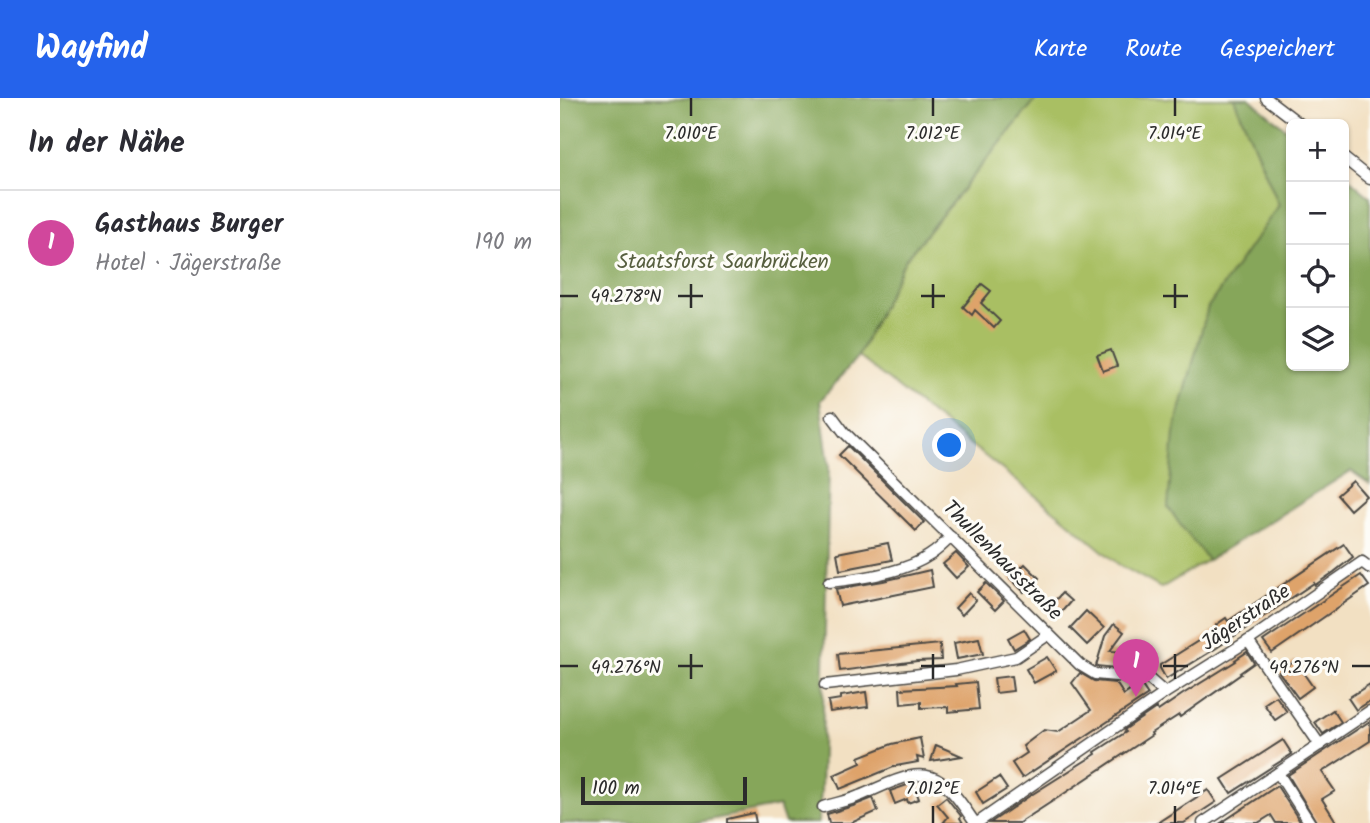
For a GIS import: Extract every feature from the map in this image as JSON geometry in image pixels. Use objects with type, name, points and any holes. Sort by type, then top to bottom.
[{"type":"street","points":[[1266,98],[1293,119]]},
{"type":"street","points":[[1349,162],[1370,179]]},
{"type":"street","name":"Thullenhausstraße","points":[[832,416],[844,432],[1080,665],[1095,674],[1149,679],[1166,693]]},
{"type":"street","points":[[829,582],[897,570],[929,556],[951,537]]},
{"type":"street","name":"Jägerstraße","points":[[976,823],[1166,693],[1366,565]]},
{"type":"street","points":[[825,685],[956,670],[1016,657],[1048,635]]},
{"type":"street","points":[[1248,641],[1320,745]]},
{"type":"street","points":[[1203,823],[1370,711]]},
{"type":"street","points":[[1278,773],[1310,823]]},
{"type":"street","points":[[823,807],[858,797],[901,778],[928,775],[951,790],[976,823]]},
{"type":"green space","name":"Staatsforst Saarbrücken","points":[[560,98],[1037,98],[905,260],[858,356],[820,401],[829,465],[818,823],[785,823],[779,806],[694,823],[560,823]]},
{"type":"green space","points":[[1037,98],[1234,98],[1279,205],[1208,307],[1169,507],[1208,560],[1161,588],[1118,564],[858,356],[905,260]]},
{"type":"green space","points":[[1234,98],[1249,98],[1286,129],[1286,371],[1349,371],[1349,179],[1370,197],[1370,484],[1351,471],[1208,560],[1168,507],[1174,433],[1208,307],[1279,205]]},
{"type":"building","points":[[982,284],[991,291],[981,303],[1000,321],[994,328],[975,310],[972,315],[963,307]]},
{"type":"building","points":[[1111,350],[1117,366],[1103,371],[1097,355]]},
{"type":"building","points":[[848,446],[924,522],[916,531],[839,455]]},
{"type":"building","points":[[1353,481],[1366,496],[1350,510],[1337,495]]},
{"type":"building","points":[[888,543],[892,560],[840,570],[837,553]]},
{"type":"building","points":[[1344,544],[1353,557],[1334,572],[1166,679],[1160,665],[1217,629],[1216,625],[1226,618],[1228,621]]},
{"type":"building","points":[[956,553],[969,567],[956,578],[943,564]]},
{"type":"building","points":[[1025,564],[1039,578],[1024,592],[1010,578]]},
{"type":"building","points":[[930,570],[933,587],[840,606],[836,589]]},
{"type":"building","points":[[1361,575],[1369,586],[1272,653],[1263,641]]},
{"type":"building","points":[[986,583],[1004,601],[995,610],[977,592]]},
{"type":"building","points":[[969,593],[976,600],[962,615],[955,608]]},
{"type":"building","points":[[1062,593],[1071,601],[1057,617],[1047,609]]},
{"type":"building","points":[[1086,611],[1104,628],[1087,645],[1070,628]]},
{"type":"building","points":[[1114,624],[1124,632],[1110,651],[1147,654],[1145,671],[1096,666],[1105,636]]},
{"type":"building","points":[[1024,629],[1030,639],[1014,649],[1008,638]]},
{"type":"building","points":[[979,638],[983,654],[957,659],[954,643]]},
{"type":"building","points":[[940,644],[941,660],[840,671],[838,654]]},
{"type":"building","points":[[1247,652],[1254,663],[1180,717],[1179,715],[1151,733],[1152,735],[1019,823],[990,823],[1096,754],[1095,752],[1156,708],[1158,711]]},
{"type":"building","points":[[1047,657],[1056,671],[1034,683],[1026,669]]},
{"type":"building","points":[[1295,661],[1313,687],[1298,698],[1279,672]]},
{"type":"building","points":[[1080,673],[1094,681],[1116,683],[1124,695],[1138,685],[1142,686],[1148,695],[1022,778],[1012,763],[1027,753],[1023,746],[1044,730],[1058,732],[1091,710],[1072,683]]},
{"type":"building","points":[[1011,676],[1013,691],[996,693],[994,678]]},
{"type":"building","points":[[976,682],[979,709],[948,712],[948,707],[921,708],[921,702],[901,704],[900,689],[957,686],[956,684]]},
{"type":"building","points":[[1370,684],[1370,701],[1356,710],[1348,698]]},
{"type":"building","points":[[866,692],[868,707],[830,712],[828,701]]},
{"type":"building","points":[[1276,696],[1287,712],[1275,720],[1264,704]]},
{"type":"building","points":[[1333,710],[1341,722],[1323,734],[1315,722]]},
{"type":"building","points":[[1370,721],[1370,741],[1322,772],[1335,791],[1322,799],[1337,823],[1317,823],[1288,775]]},
{"type":"building","points":[[920,738],[924,759],[917,757],[918,762],[896,766],[840,789],[834,775],[861,763],[859,757],[892,744]]},
{"type":"building","points":[[1283,740],[1292,754],[1231,793],[1222,779]]},
{"type":"building","points":[[936,745],[962,756],[931,761]]},
{"type":"building","points":[[999,777],[1007,789],[983,804],[976,792]]},
{"type":"building","points":[[913,783],[919,799],[908,803],[907,799],[895,804],[890,791]]},
{"type":"building","points":[[1277,786],[1301,823],[1276,823],[1271,815],[1258,823],[1221,823]]},
{"type":"building","points":[[1208,790],[1216,802],[1184,823],[1157,823]]},
{"type":"building","points":[[946,797],[961,816],[963,823],[943,823],[948,817],[937,804]]},
{"type":"building","points":[[873,798],[878,811],[851,823],[829,823],[827,814]]},
{"type":"building","points":[[754,813],[756,823],[727,823],[727,819]]},
{"type":"place","name":"Gasthaus Burger","points":[[1136,697]]}]
